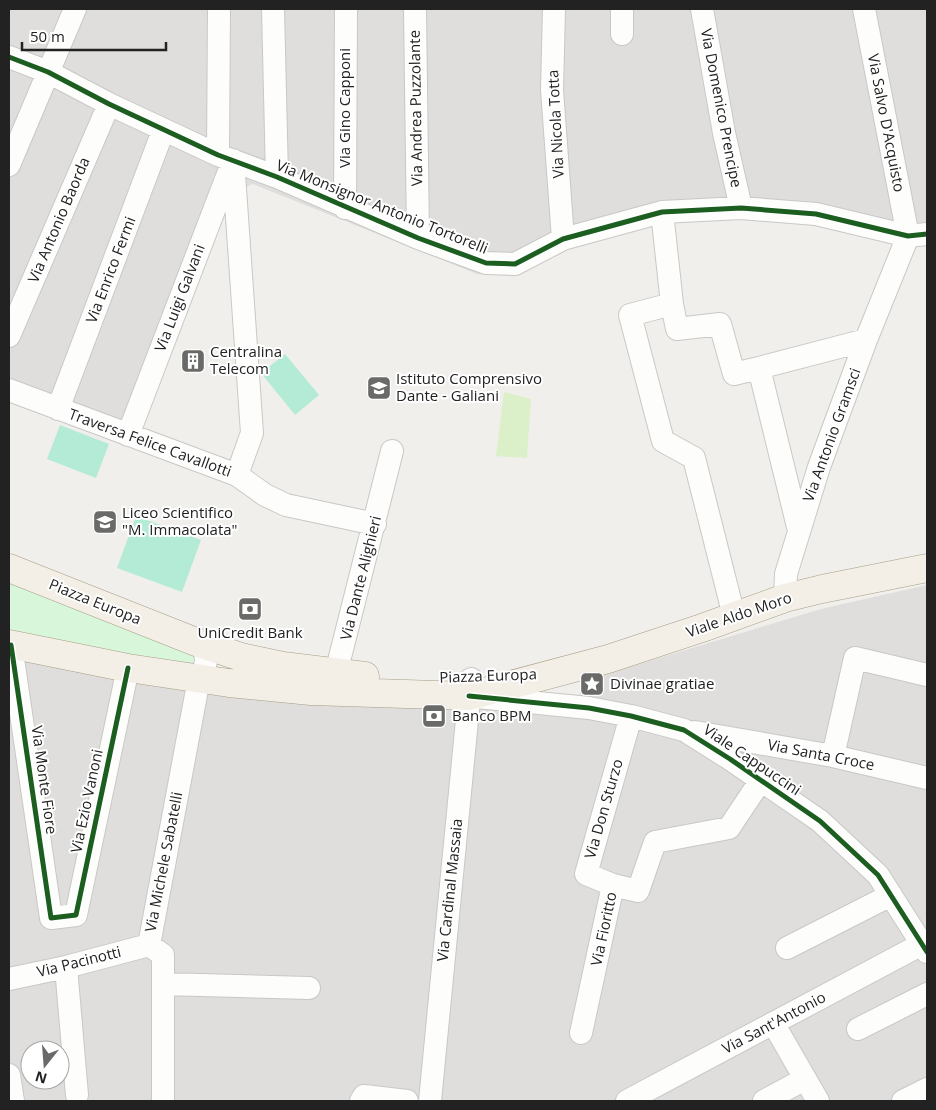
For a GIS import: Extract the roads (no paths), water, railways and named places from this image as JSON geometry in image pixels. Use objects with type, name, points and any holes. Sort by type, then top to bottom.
[{"type":"main road","name":"Piazza Europa","points":[[9,568],[202,644],[233,668],[311,691],[470,687],[553,673]]},
{"type":"main road","name":"Viale Aldo Moro","points":[[553,673],[608,659],[785,598],[822,588],[927,568]]},
{"type":"main road","name":"Piazza Europa","points":[[10,645],[128,668],[199,679],[233,668],[283,666],[470,687]]},
{"type":"street","points":[[9,165],[75,9]]},
{"type":"street","points":[[219,9],[225,158],[252,433],[237,475]]},
{"type":"street","points":[[273,9],[277,177]]},
{"type":"street","name":"Via Gino Capponi","points":[[344,208],[346,9]]},
{"type":"street","name":"Via Andrea Puzzolante","points":[[414,9],[418,238]]},
{"type":"street","name":"Via Nicola Totta","points":[[554,9],[552,90],[563,239]]},
{"type":"street","points":[[622,9],[622,34]]},
{"type":"street","name":"Via Domenico Prencipe","points":[[702,9],[724,133],[741,208]]},
{"type":"street","name":"Via Salvo D'Acquisto","points":[[864,9],[918,235]]},
{"type":"street","name":"Via Monsignor Antonio Tortorelli","points":[[9,57],[48,72],[163,131],[225,158],[277,177],[344,208],[486,264],[515,264],[563,239],[662,212],[741,208],[816,214],[918,235]]},
{"type":"street","name":"Via Antonio Baorda","points":[[9,336],[109,104]]},
{"type":"street","name":"Via Enrico Fermi","points":[[58,409],[163,131]]},
{"type":"street","name":"Via Luigi Galvani","points":[[128,435],[225,158]]},
{"type":"street","points":[[662,212],[672,304],[630,315],[663,441],[694,458],[734,616]]},
{"type":"street","name":"Via Antonio Gramsci","points":[[785,598],[786,574],[819,467],[866,340],[918,235]]},
{"type":"street","name":"Via Antonio Gramsci","points":[[672,304],[677,329],[720,324],[734,374],[866,340]]},
{"type":"street","name":"Via Antonio Gramsci","points":[[759,368],[799,532]]},
{"type":"street","name":"Traversa Felice Cavallotti","points":[[9,390],[237,475],[265,495],[286,505],[375,524]]},
{"type":"street","name":"Via Dante Alighieri","points":[[336,673],[392,451]]},
{"type":"street","name":"Via Michele Sabatelli","points":[[162,1101],[163,955],[149,944],[199,679],[205,668],[207,656],[202,644]]},
{"type":"street","name":"Via Monte Fiore","points":[[10,645],[51,918]]},
{"type":"street","points":[[834,756],[855,658],[927,675]]},
{"type":"street","name":"Via Ezio Vanoni","points":[[51,918],[76,915],[128,668]]},
{"type":"street","points":[[311,691],[328,684],[336,673]]},
{"type":"street","name":"Viale Cappuccini","points":[[553,673],[564,691],[576,701],[589,708]]},
{"type":"street","name":"Viale Cappuccini","points":[[470,687],[631,716],[684,730],[820,821],[878,875],[924,948]]},
{"type":"street","name":"Via Cardinal Massaia","points":[[430,1101],[470,687]]},
{"type":"street","name":"Via Don Sturzo","points":[[613,885],[586,874],[631,716]]},
{"type":"street","name":"Via Santa Croce","points":[[684,730],[834,756],[927,778]]},
{"type":"street","name":"Via Fioritto","points":[[581,1033],[613,885],[638,892],[655,842],[729,828],[761,780]]},
{"type":"street","points":[[787,948],[891,894]]},
{"type":"street","name":"Via Pacinotti","points":[[9,979],[66,968],[149,944]]},
{"type":"street","name":"Via Sant'Antonio","points":[[627,1101],[773,1023],[924,948]]},
{"type":"street","points":[[66,968],[77,1095]]},
{"type":"street","points":[[163,984],[309,988]]},
{"type":"street","points":[[858,1029],[927,994]]},
{"type":"street","points":[[773,1023],[818,1101]]},
{"type":"street","points":[[9,1075],[13,1101]]},
{"type":"street","points":[[764,1101],[805,1080]]},
{"type":"street","points":[[902,1101],[927,1089]]},
{"type":"street","points":[[360,1101],[364,1096],[407,1101]]},
{"type":"place","name":"Centralina Telecom","points":[[193,361]]},
{"type":"place","name":"Istituto Comprensivo Dante - Galiani","points":[[379,388]]},
{"type":"place","name":"Liceo Scientifico \"M. Immacolata\"","points":[[105,522]]},
{"type":"place","name":"UniCredit Bank","points":[[250,609]]},
{"type":"place","name":"Divinae gratiae","points":[[592,684]]},
{"type":"place","name":"Banco BPM","points":[[434,716]]}]
